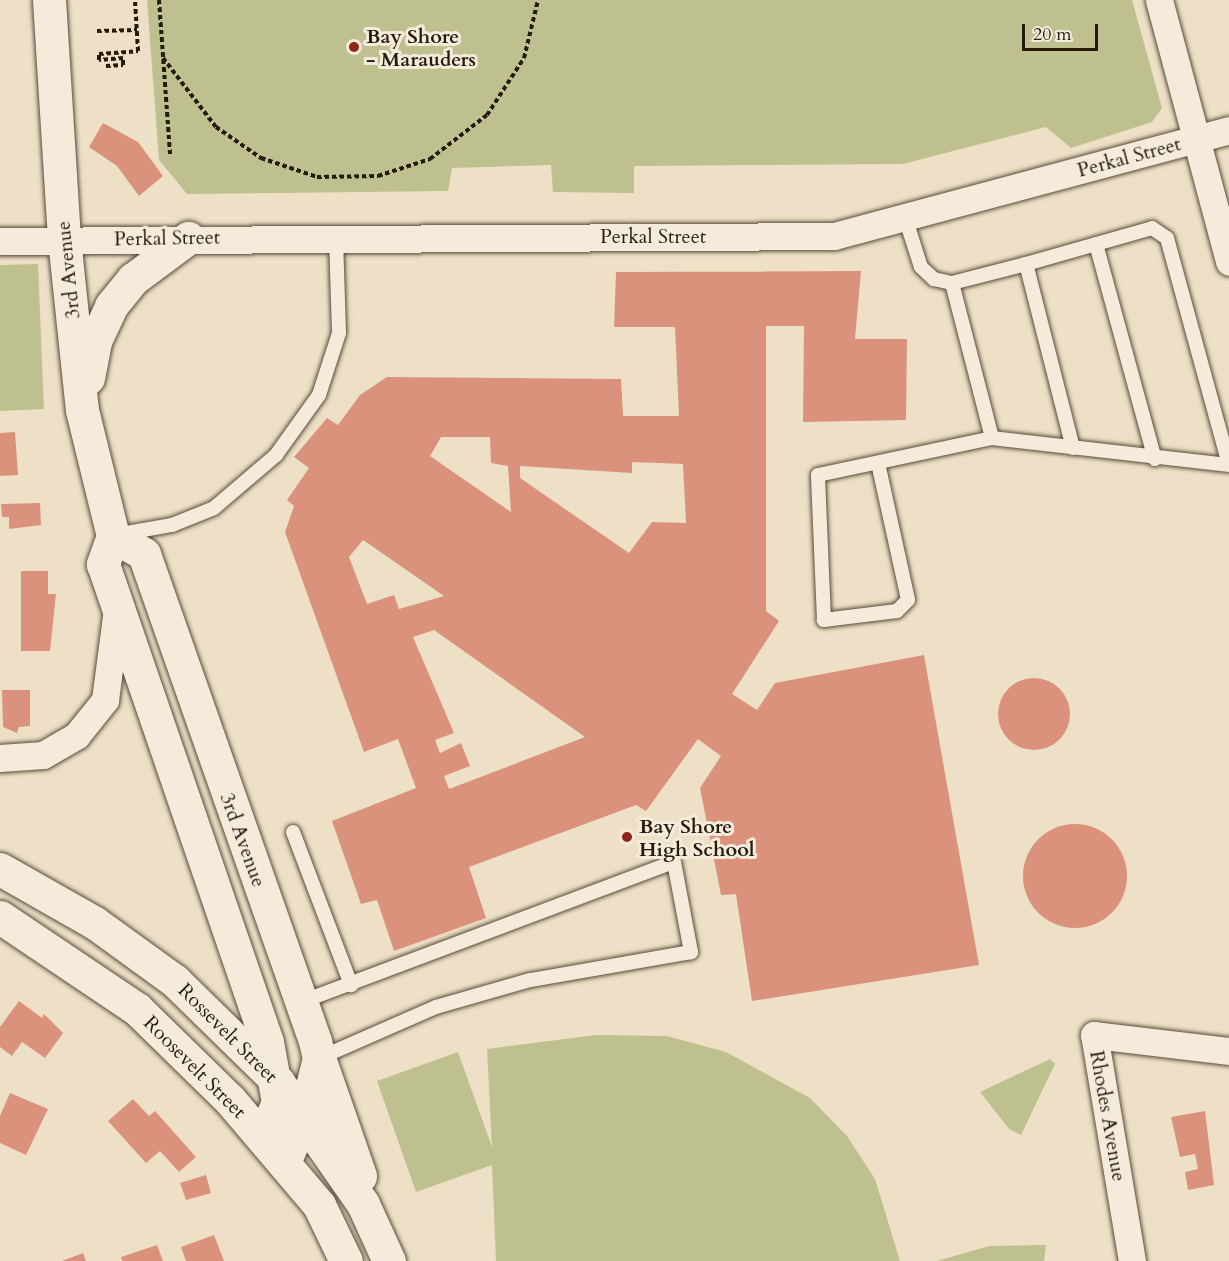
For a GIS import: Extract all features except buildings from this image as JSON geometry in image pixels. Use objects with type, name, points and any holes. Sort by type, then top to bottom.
[{"type":"street","name":"3rd Avenue","points":[[49,0],[64,239],[82,410],[113,536],[144,554],[362,1180],[363,1204]]},
{"type":"street","points":[[1159,0],[1229,262]]},
{"type":"street","name":"Perkal Street","points":[[0,241],[336,236],[834,236],[1229,130]]},
{"type":"street","points":[[82,410],[95,341],[111,306],[133,279],[188,238]]},
{"type":"street","points":[[113,536],[103,564],[116,616],[278,1082],[278,1102],[263,1137]]},
{"type":"street","points":[[0,758],[43,755],[77,735],[105,700],[116,616]]},
{"type":"street","points":[[208,879],[250,860]]},
{"type":"street","name":"Rossevelt Street","points":[[0,869],[96,923],[175,981],[278,1082],[305,1114],[363,1204],[389,1261]]},
{"type":"street","name":"Roosevelt Street","points":[[0,917],[137,1009],[285,1160],[319,1205],[346,1261]]},
{"type":"street","name":"Rhodes Avenue","points":[[1132,1261],[1094,1035],[1229,1051]]},
{"type":"street","points":[[285,1160],[305,1114],[319,1058]]},
{"type":"lane","points":[[878,463],[908,600],[897,611],[824,620],[818,475],[992,438],[1155,459],[1229,464],[1167,238],[1152,228],[952,283],[934,279],[921,267],[905,217]]},
{"type":"lane","points":[[113,536],[172,525],[214,507],[276,455],[319,395],[339,333],[336,236]]},
{"type":"lane","points":[[1096,244],[1155,459]]},
{"type":"lane","points":[[1026,264],[1073,448]]},
{"type":"lane","points":[[952,283],[992,438]]},
{"type":"lane","points":[[293,832],[351,985]]},
{"type":"lane","points":[[301,1002],[674,862],[691,952],[530,980],[436,1007],[319,1058]]},
{"type":"path","points":[[106,66],[123,65],[123,58],[99,60],[99,54],[138,51],[135,0]]},
{"type":"path","points":[[159,0],[170,155]]},
{"type":"path","points":[[163,58],[216,127],[261,158],[317,177],[378,176],[430,159],[487,115],[524,58],[538,0]]},
{"type":"path","points":[[97,32],[137,30]]},
{"type":"green space","points":[[147,0],[1132,0],[1162,108],[1152,122],[1071,148],[1046,127],[903,164],[634,166],[634,193],[553,192],[551,165],[452,168],[448,191],[187,194],[159,160]]},
{"type":"green space","points":[[38,264],[44,409],[0,411],[0,265]]},
{"type":"green space","points":[[596,1035],[667,1036],[726,1052],[810,1098],[847,1136],[875,1179],[900,1261],[496,1261],[492,1165],[416,1192],[377,1081],[458,1052],[492,1147],[487,1049]]},
{"type":"green space","points":[[1050,1059],[1055,1064],[1021,1135],[1009,1129],[980,1092]]},
{"type":"green space","points":[[1046,1245],[1044,1261],[937,1261],[989,1246]]},
{"type":"place","name":"Bay Shore - Marauders","points":[[354,47]]},
{"type":"place","name":"Bay Shore High School","points":[[627,837]]}]
